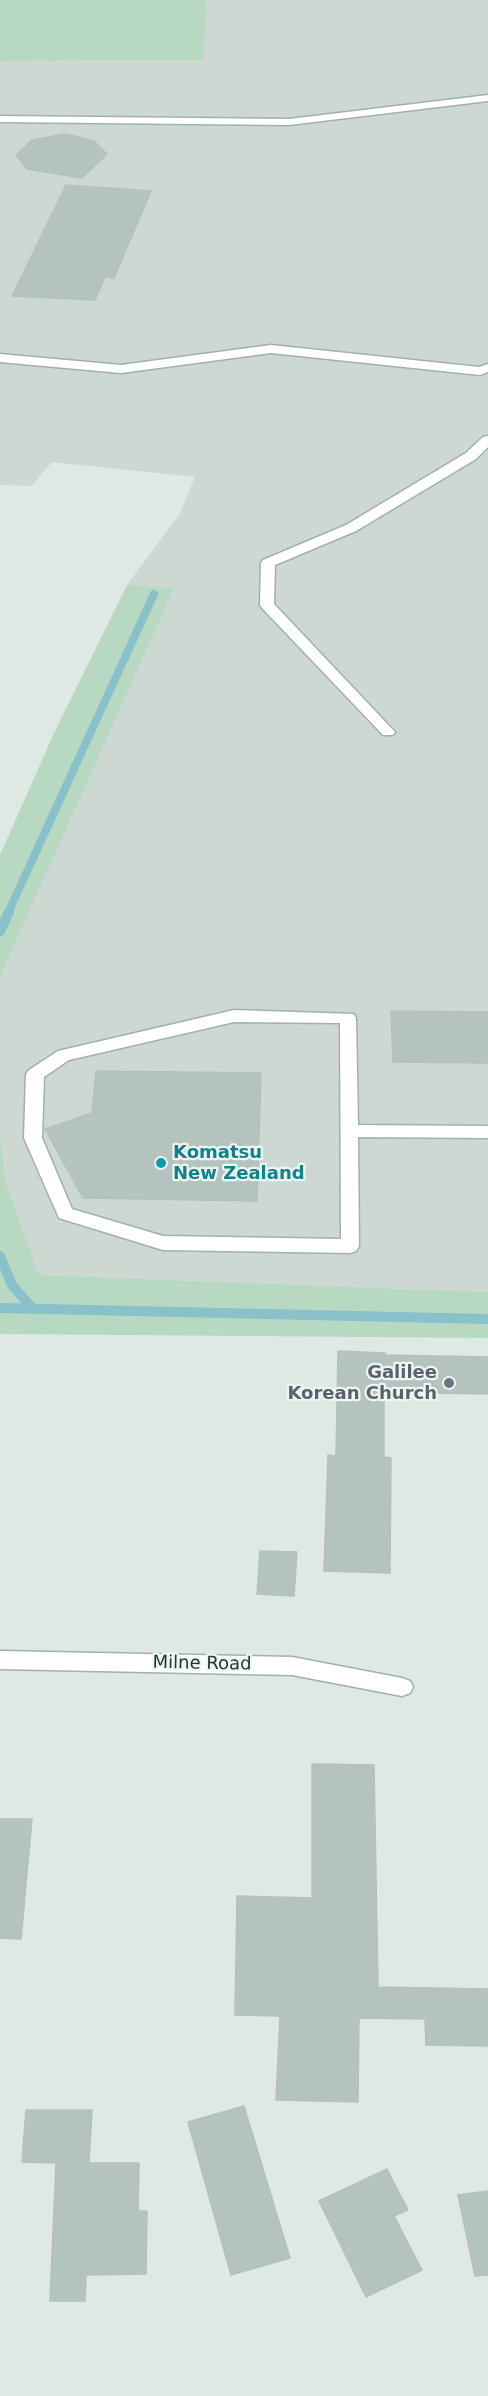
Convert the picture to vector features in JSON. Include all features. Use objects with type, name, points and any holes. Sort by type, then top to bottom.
[{"type":"street","points":[[0,119],[288,122],[488,98]]},
{"type":"street","points":[[0,358],[121,369],[271,349],[480,371],[488,368]]},
{"type":"street","points":[[388,732],[267,606],[268,563],[351,528],[471,456],[488,440]]},
{"type":"street","points":[[234,1016],[348,1018],[349,1131],[350,1246],[163,1243],[65,1213],[33,1138],[35,1074],[64,1054],[234,1016]]},
{"type":"street","points":[[349,1131],[488,1132]]},
{"type":"street","name":"Milne Road","points":[[0,1660],[292,1666],[402,1687]]},
{"type":"shaded area","points":[[207,0],[488,0],[488,1292],[39,1275],[6,1183],[0,1139],[0,977],[173,588],[127,585],[179,515],[195,477],[52,462],[31,486],[0,485],[0,61],[202,60]]},
{"type":"green space","points":[[0,0],[207,0],[203,60],[0,61]]},
{"type":"green space","points":[[127,585],[174,588],[0,977],[0,855],[54,733]]},
{"type":"green space","points":[[0,1139],[6,1183],[39,1275],[488,1292],[488,1338],[0,1334]]},
{"type":"building","points":[[66,134],[94,141],[107,154],[82,178],[27,169],[16,155],[32,140]]},
{"type":"building","points":[[66,185],[151,191],[114,278],[105,277],[95,300],[12,296]]},
{"type":"building","points":[[391,1011],[488,1012],[488,1063],[393,1062]]},
{"type":"building","name":"Komatsu New Zealand","points":[[96,1071],[261,1073],[257,1201],[83,1198],[45,1129],[92,1113]]},
{"type":"building","points":[[338,1351],[385,1353],[385,1355],[488,1357],[488,1394],[384,1392],[384,1457],[391,1458],[390,1573],[324,1571],[328,1455],[336,1456]]},
{"type":"building","points":[[260,1551],[297,1552],[294,1596],[257,1594]]},
{"type":"building","points":[[312,1764],[374,1765],[378,1987],[488,1989],[488,2046],[426,2045],[425,2019],[359,2018],[358,2102],[276,2100],[280,2016],[235,2015],[237,1896],[312,1898]]},
{"type":"building","points":[[0,1819],[32,1819],[21,1939],[0,1938]]},
{"type":"building","points":[[244,2106],[290,2258],[231,2275],[188,2122]]},
{"type":"building","points":[[26,2110],[92,2110],[89,2163],[139,2163],[138,2211],[147,2211],[146,2274],[86,2275],[85,2301],[50,2301],[56,2163],[22,2162]]},
{"type":"building","points":[[387,2169],[408,2210],[394,2216],[422,2270],[366,2297],[319,2201]]},
{"type":"building","points":[[488,2191],[488,2275],[475,2276],[458,2195]]},
{"type":"waterway","points":[[8,913],[154,594]]},
{"type":"waterway","points":[[0,931],[9,912]]},
{"type":"waterway","points":[[0,1256],[12,1285],[33,1309]]},
{"type":"waterway","points":[[0,1308],[33,1309]]},
{"type":"waterway","points":[[33,1309],[488,1319]]},
{"type":"place","name":"Komatsu New Zealand","points":[[161,1163]]},
{"type":"place","name":"Galilee Korean Church","points":[[449,1383]]}]
